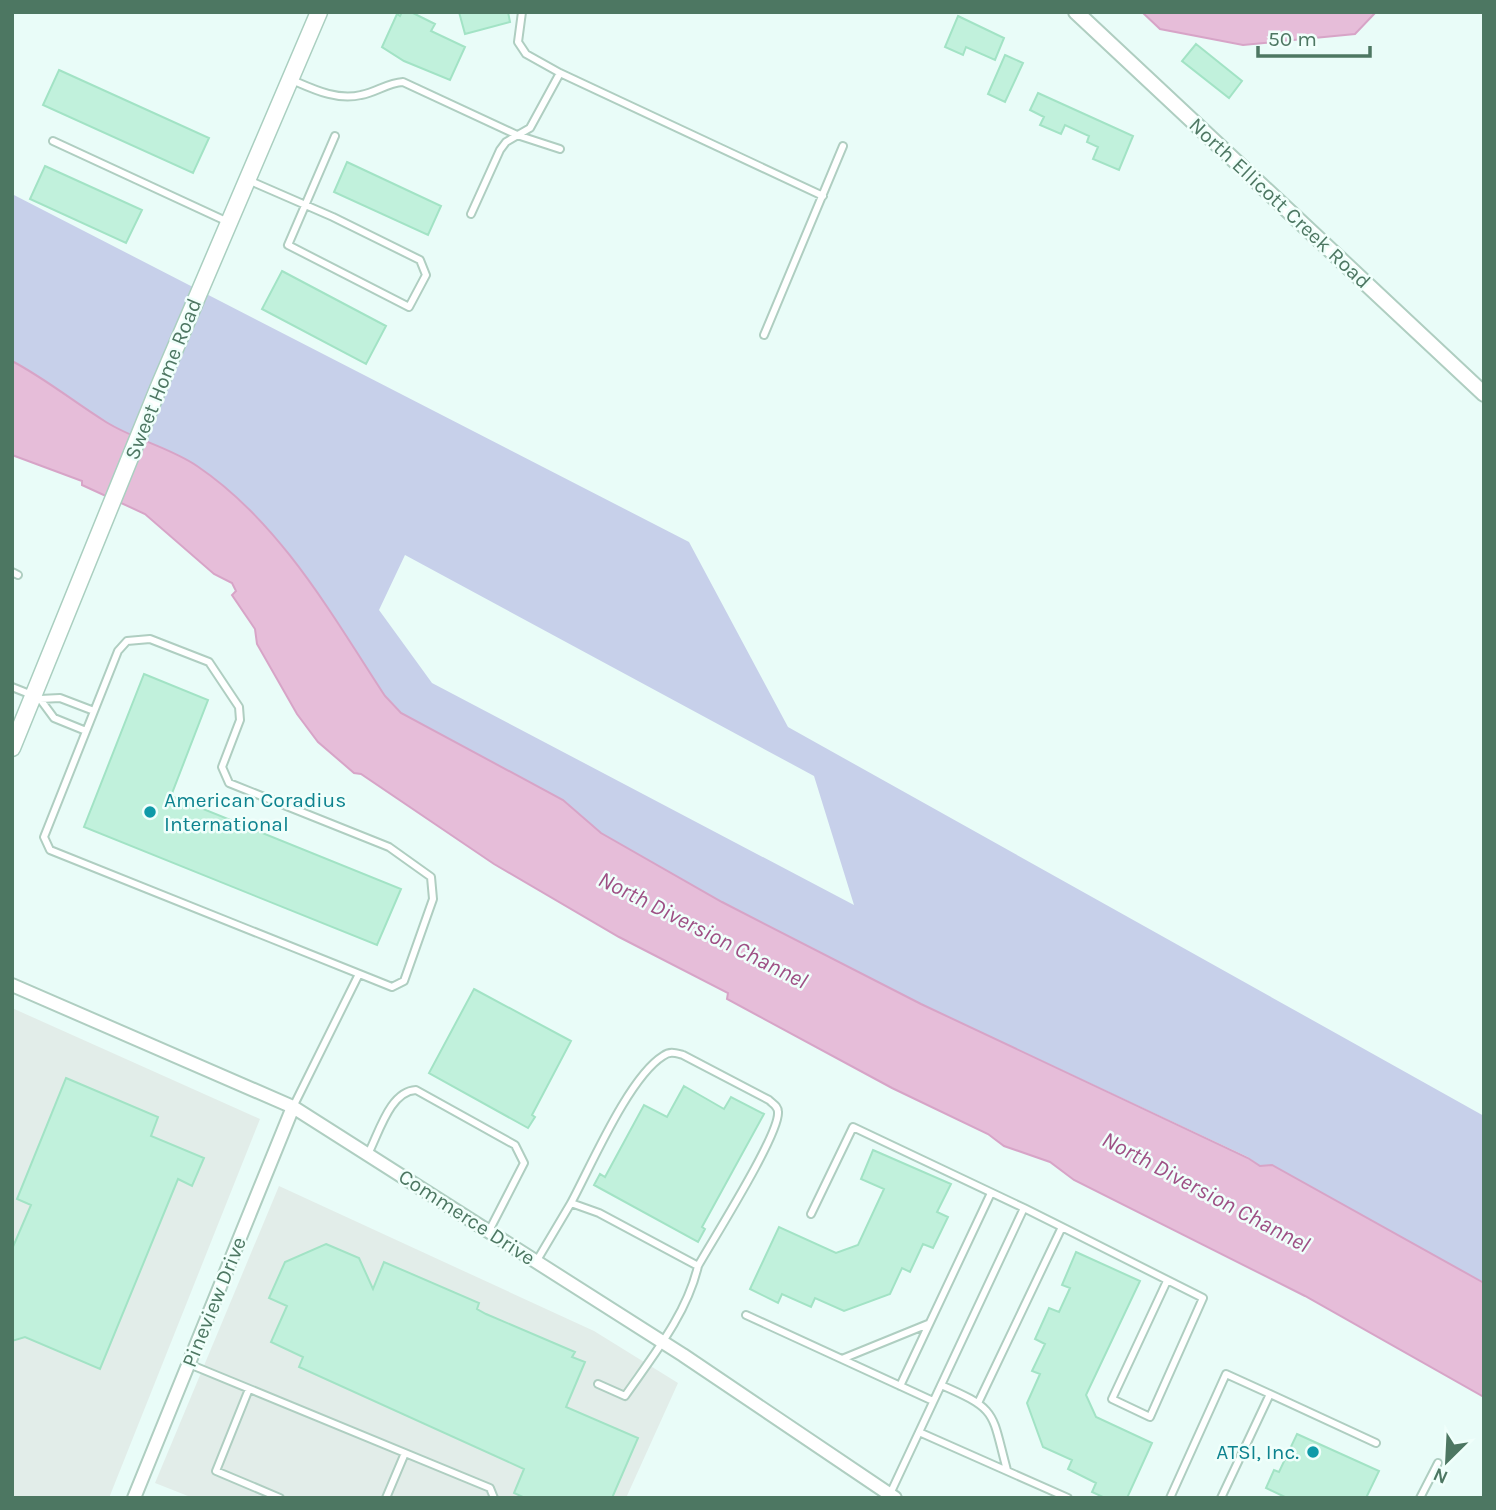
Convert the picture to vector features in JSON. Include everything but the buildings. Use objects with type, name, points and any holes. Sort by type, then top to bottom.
[{"type":"main road","name":"Sweet Home Road","points":[[12,748],[37,698],[160,384],[319,12]]},
{"type":"street","name":"North Ellicott Creek Road","points":[[1076,12],[1484,394]]},
{"type":"street","name":"Commerce Drive","points":[[12,985],[293,1107],[662,1342],[892,1496]]},
{"type":"street","name":"Pineview Drive","points":[[134,1498],[293,1107]]},
{"type":"lane","points":[[522,12],[518,42],[526,54],[560,73],[823,195]]},
{"type":"lane","points":[[471,214],[500,150],[537,120],[560,73]]},
{"type":"lane","points":[[290,79],[315,90],[344,96],[361,95],[387,83],[403,82],[517,135],[560,149]]},
{"type":"lane","points":[[246,180],[305,205],[420,260],[426,275],[409,307],[288,245],[305,205],[335,136]]},
{"type":"lane","points":[[53,141],[228,222]]},
{"type":"lane","points":[[764,335],[843,146]]},
{"type":"lane","points":[[150,639],[209,663],[239,707],[240,720],[222,767],[229,783],[389,847],[430,877],[433,899],[404,981],[392,987],[50,850],[44,837],[86,731],[118,651],[127,641],[150,639]]},
{"type":"lane","points":[[12,687],[37,698],[60,698],[94,711]]},
{"type":"lane","points":[[37,698],[54,718],[86,731]]},
{"type":"lane","points":[[293,1107],[359,974]]},
{"type":"lane","points":[[536,1262],[630,1093],[663,1056],[672,1052],[683,1055],[776,1106],[778,1113],[770,1138],[698,1266],[694,1283],[662,1342],[625,1396],[598,1384]]},
{"type":"lane","points":[[368,1154],[397,1097],[405,1090],[416,1090],[515,1145],[522,1153],[524,1163],[489,1231]]},
{"type":"lane","points":[[811,1214],[853,1127],[1024,1208],[1203,1298],[1150,1417],[1112,1399],[1167,1281]]},
{"type":"lane","points":[[900,1386],[991,1193]]},
{"type":"lane","points":[[571,1203],[599,1213],[698,1266]]},
{"type":"lane","points":[[892,1496],[933,1401],[1024,1208]]},
{"type":"lane","points":[[979,1401],[1062,1227]]},
{"type":"lane","points":[[746,1315],[933,1401]]},
{"type":"lane","points":[[842,1359],[929,1324]]},
{"type":"lane","points":[[189,1364],[490,1488],[494,1498]]},
{"type":"lane","points":[[1170,1498],[1226,1374],[1376,1443]]},
{"type":"lane","points":[[941,1385],[979,1401],[992,1415],[1007,1470]]},
{"type":"lane","points":[[249,1389],[216,1471],[281,1498]]},
{"type":"lane","points":[[1221,1498],[1270,1394]]},
{"type":"lane","points":[[919,1432],[1068,1498]]},
{"type":"lane","points":[[386,1498],[405,1453]]},
{"type":"lane","points":[[1420,1498],[1438,1463]]},
{"type":"shaded area","points":[[12,194],[689,542],[788,727],[1484,1116],[1484,1283],[1272,1165],[1260,1166],[1248,1157],[921,1004],[722,902],[601,833],[563,800],[401,713],[385,696],[324,602],[279,542],[227,489],[186,459],[117,428],[12,361]],"holes":[[[405,555],[814,776],[854,905],[432,683],[379,610]]]},
{"type":"shaded area","points":[[12,1008],[260,1119],[109,1498],[12,1498]]},
{"type":"shaded area","points":[[279,1186],[594,1331],[678,1383],[626,1498],[193,1498],[155,1483]]},
{"type":"water","points":[[1142,12],[1376,12],[1355,34],[1243,45],[1160,29]]},
{"type":"water","name":"North Diversion Channel","points":[[12,361],[117,428],[186,459],[227,489],[279,542],[324,602],[385,696],[401,713],[563,800],[601,833],[722,902],[921,1004],[1260,1166],[1272,1165],[1484,1283],[1484,1397],[1305,1296],[1074,1180],[1050,1162],[1004,1146],[988,1134],[892,1088],[727,999],[728,993],[619,937],[494,864],[361,774],[354,773],[318,742],[297,714],[257,644],[255,629],[232,595],[236,591],[232,583],[214,574],[145,514],[82,485],[82,481],[12,455]]},
{"type":"place","name":"American Coradius International","points":[[150,812]]},
{"type":"place","name":"ATSI, Inc.","points":[[1313,1452]]}]
